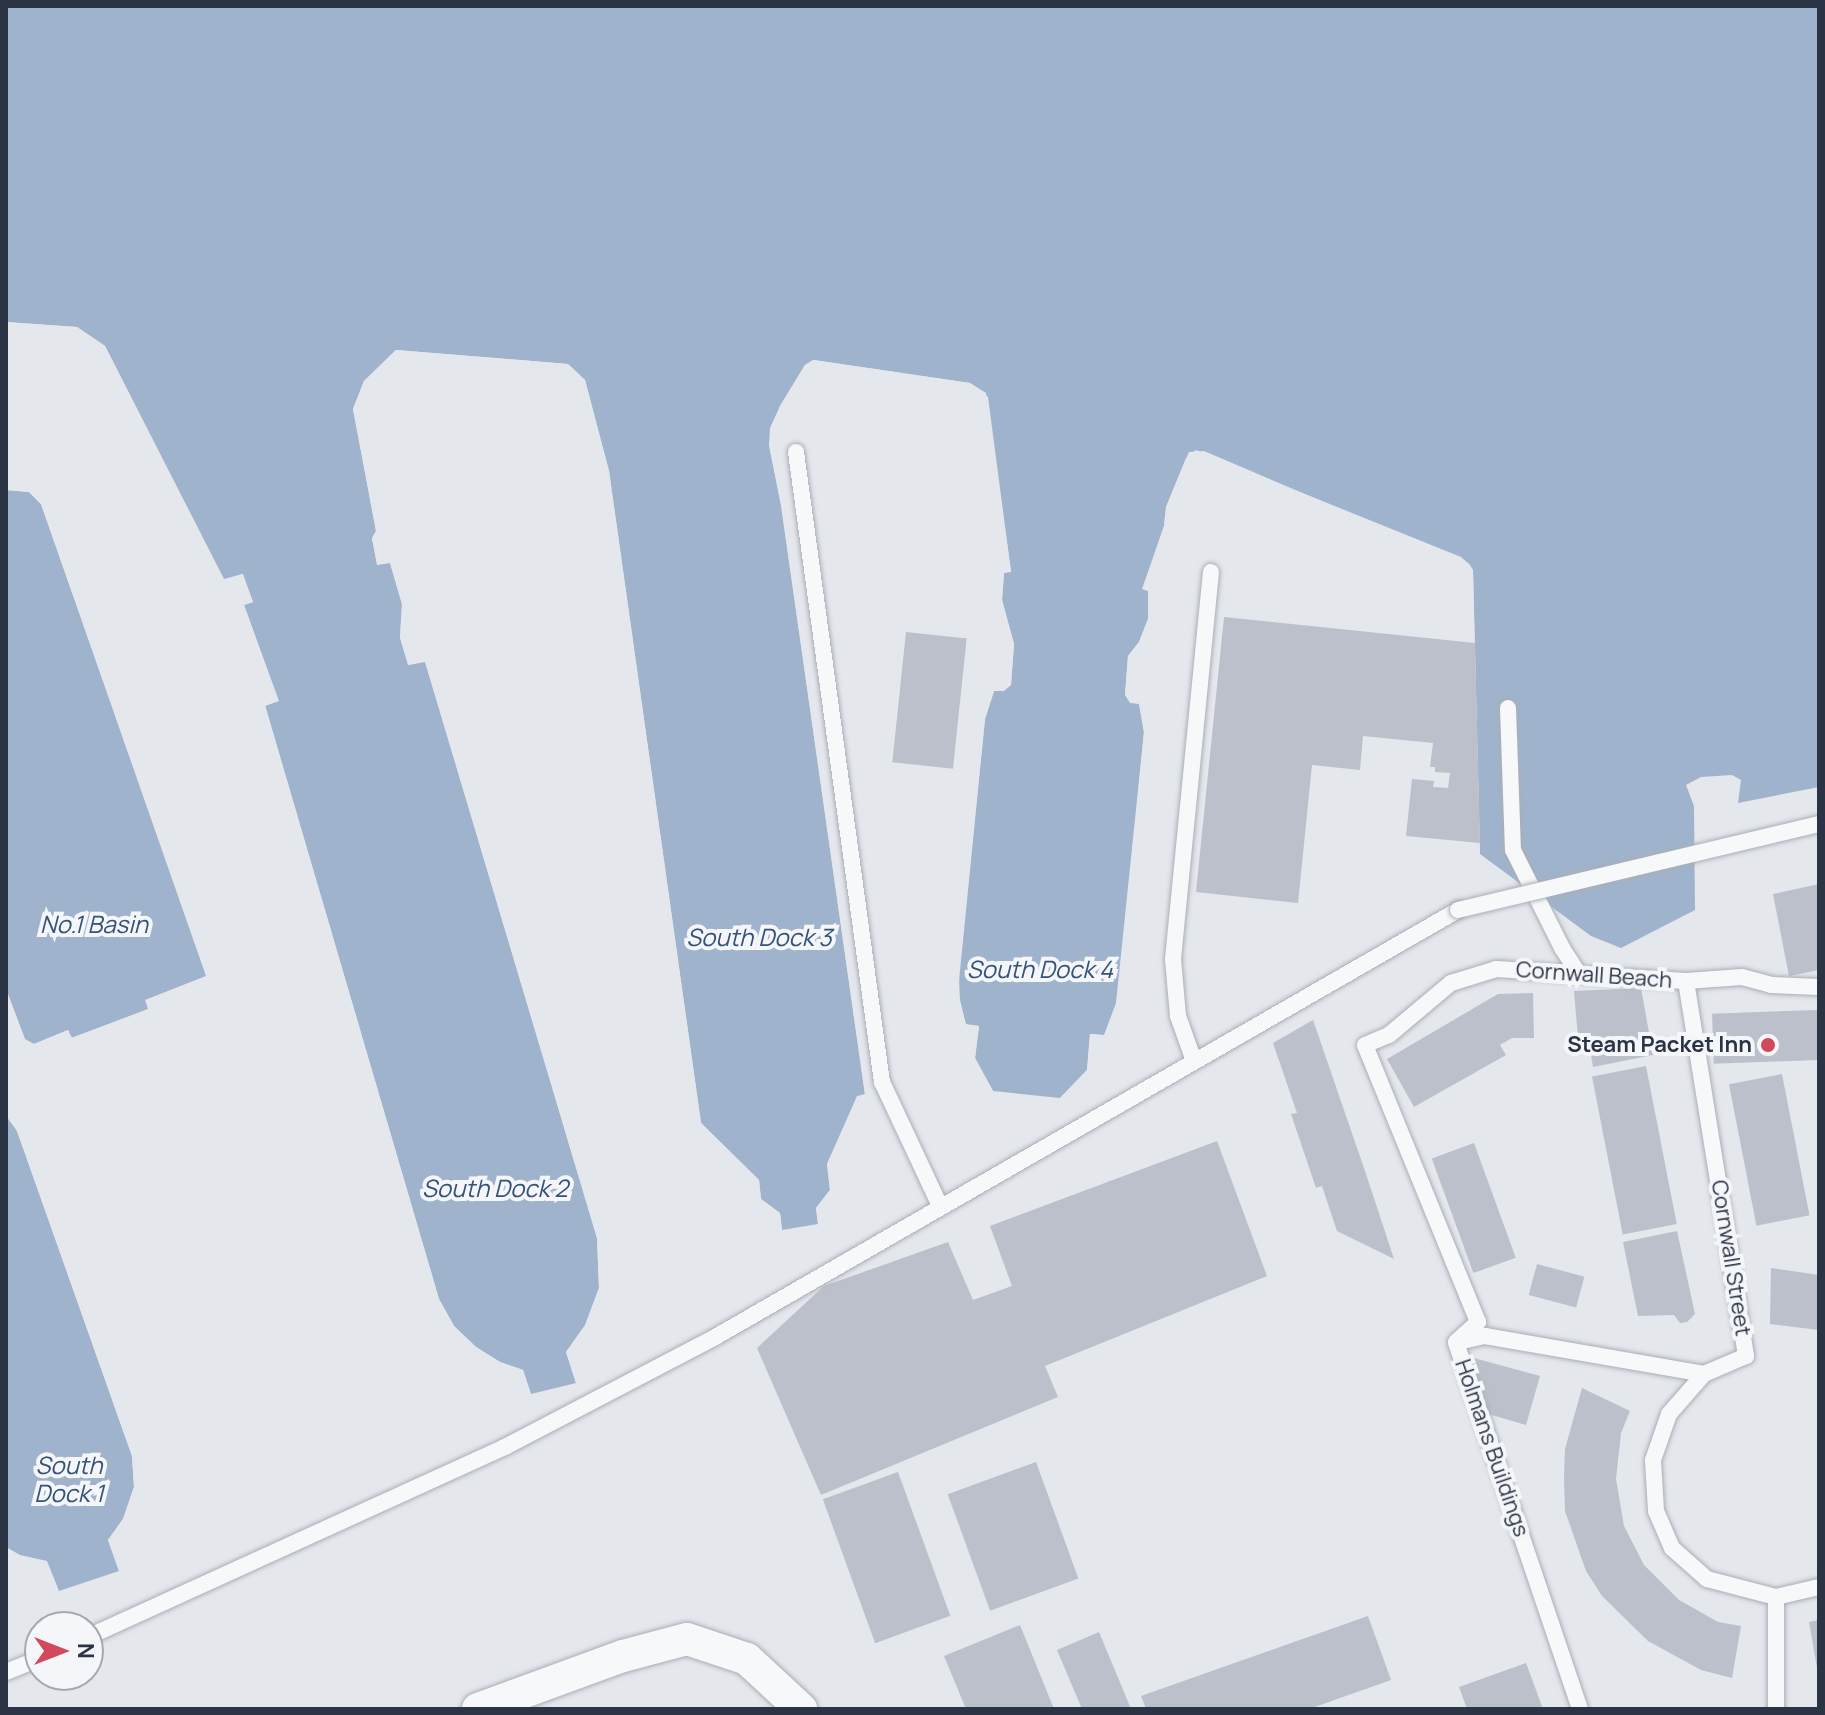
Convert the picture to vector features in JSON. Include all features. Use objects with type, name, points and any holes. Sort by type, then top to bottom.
[{"type":"street","points":[[478,1709],[623,1656],[687,1639],[747,1659],[801,1709]]},
{"type":"lane","points":[[796,452],[882,1082],[940,1206]]},
{"type":"lane","points":[[1194,1061],[1178,1016],[1173,959],[1211,572]]},
{"type":"lane","points":[[1508,708],[1513,850],[1579,974]]},
{"type":"lane","points":[[104,1630],[505,1447],[717,1336],[1458,910],[1819,824]]},
{"type":"lane","name":"Cornwall Beach","points":[[1389,1035],[1451,983],[1496,969],[1686,981],[1742,977],[1771,985],[1819,987]]},
{"type":"lane","name":"Cornwall Street","points":[[1686,981],[1746,1356],[1704,1374],[1669,1414],[1653,1460],[1656,1511],[1672,1548],[1707,1579],[1776,1597]]},
{"type":"lane","name":"Holmans Buildings","points":[[1389,1035],[1365,1045],[1478,1322],[1456,1342],[1580,1709]]},
{"type":"lane","points":[[1456,1342],[1485,1336],[1704,1374]]},
{"type":"lane","points":[[1776,1709],[1776,1597],[1819,1587]]},
{"type":"water","points":[[6,6],[1819,6],[1819,787],[1738,803],[1741,780],[1732,775],[1701,777],[1686,785],[1694,806],[1695,910],[1621,948],[1591,936],[1480,854],[1473,570],[1469,564],[1204,451],[1189,452],[1166,507],[1164,526],[1143,589],[1148,591],[1148,619],[1139,642],[1128,656],[1125,695],[1139,704],[1144,732],[1119,989],[1113,1018],[1104,1035],[1090,1034],[1087,1070],[1060,1098],[993,1091],[975,1058],[979,1026],[966,1025],[958,991],[985,719],[994,691],[1011,685],[1014,644],[1002,600],[1004,573],[1011,572],[988,397],[970,383],[813,360],[805,365],[780,406],[769,445],[781,505],[865,1095],[857,1096],[827,1164],[830,1190],[816,1208],[818,1224],[782,1230],[780,1213],[761,1199],[759,1180],[701,1123],[609,471],[585,380],[568,364],[396,350],[364,381],[353,409],[376,531],[372,538],[377,564],[390,563],[402,604],[400,637],[409,665],[425,661],[597,1238],[599,1288],[585,1326],[566,1352],[576,1383],[531,1394],[523,1370],[500,1362],[476,1347],[454,1326],[439,1299],[265,705],[278,700],[244,605],[253,602],[242,574],[224,580],[105,346],[77,327],[6,322]]},
{"type":"water","name":"No.1 Basin","points":[[6,490],[29,492],[41,504],[207,976],[146,1000],[149,1009],[71,1038],[68,1030],[34,1044],[25,1040],[6,989]]},
{"type":"water","name":"South Dock 1","points":[[6,1116],[17,1131],[132,1456],[134,1487],[123,1519],[108,1540],[119,1571],[59,1591],[47,1561],[20,1555],[6,1547]]},
{"type":"pier","points":[[6,322],[77,327],[105,346],[224,579],[243,574],[253,602],[244,605],[279,701],[265,706],[439,1299],[454,1326],[476,1347],[500,1362],[523,1370],[531,1394],[527,1396],[520,1373],[498,1366],[474,1350],[451,1329],[436,1300],[261,706],[262,702],[274,698],[240,606],[248,599],[240,579],[220,582],[102,348],[76,331],[6,326]]},
{"type":"pier","points":[[396,350],[568,364],[585,380],[609,471],[701,1123],[759,1180],[761,1199],[780,1213],[782,1230],[779,1232],[776,1216],[758,1201],[755,1182],[697,1124],[605,472],[582,382],[566,368],[397,355],[367,384],[357,410],[380,531],[376,539],[381,560],[394,561],[406,604],[404,637],[411,660],[425,657],[429,660],[601,1237],[603,1289],[589,1327],[570,1352],[579,1380],[576,1383],[566,1352],[585,1325],[599,1288],[597,1238],[425,662],[408,665],[400,638],[402,604],[390,563],[377,565],[372,538],[376,531],[353,409],[364,381]]},
{"type":"pier","points":[[814,360],[970,383],[986,393],[1011,571],[1004,573],[1002,600],[1014,644],[1011,685],[1004,691],[994,691],[985,719],[959,974],[960,1006],[966,1024],[979,1026],[975,1058],[993,1091],[990,1094],[971,1059],[974,1029],[962,1026],[954,991],[981,718],[991,689],[1007,683],[1010,645],[998,600],[1000,572],[1007,568],[984,398],[969,387],[823,364],[811,366],[779,417],[773,445],[785,505],[869,1095],[860,1100],[831,1164],[834,1191],[820,1209],[822,1221],[818,1224],[816,1208],[830,1190],[827,1164],[858,1096],[865,1094],[781,505],[769,445],[770,428],[780,406],[805,365]]},
{"type":"pier","points":[[1196,450],[1461,557],[1469,564],[1473,570],[1480,859],[1476,854],[1466,566],[1203,455],[1192,455],[1170,508],[1168,527],[1147,586],[1152,590],[1152,620],[1132,658],[1129,694],[1142,702],[1148,732],[1120,1004],[1107,1038],[1094,1038],[1091,1072],[1072,1092],[1060,1098],[1087,1070],[1090,1034],[1104,1035],[1116,1003],[1144,732],[1139,704],[1130,703],[1125,695],[1128,656],[1139,642],[1148,619],[1148,591],[1142,589],[1164,526],[1166,507],[1186,458]]},
{"type":"pier","points":[[6,486],[30,488],[44,502],[211,976],[150,1002],[150,1012],[72,1042],[66,1035],[34,1048],[22,1041],[6,1000],[6,989],[25,1039],[34,1044],[68,1030],[72,1038],[148,1009],[145,1000],[206,976],[41,504],[29,492],[6,490]]},
{"type":"pier","points":[[6,1112],[21,1130],[136,1455],[138,1487],[127,1521],[113,1541],[123,1569],[119,1571],[108,1540],[123,1519],[134,1487],[132,1456],[17,1131]]},
{"type":"building","points":[[1224,617],[1475,643],[1480,843],[1406,836],[1412,779],[1434,781],[1433,787],[1448,788],[1450,773],[1435,772],[1435,767],[1430,767],[1433,743],[1363,736],[1360,770],[1312,765],[1298,903],[1196,892]]},
{"type":"building","points":[[906,632],[967,638],[953,769],[892,762]]},
{"type":"building","points":[[1819,884],[1819,970],[1789,976],[1773,894]]},
{"type":"building","points":[[1641,988],[1653,1055],[1593,1067],[1588,1036],[1578,1038],[1574,991]]},
{"type":"building","points":[[1533,993],[1534,1038],[1512,1038],[1500,1045],[1506,1055],[1414,1107],[1387,1059],[1498,994]]},
{"type":"building","name":"Steam Packet Inn","points":[[1817,1010],[1819,1060],[1714,1064],[1712,1014]]},
{"type":"building","points":[[1313,1020],[1394,1259],[1337,1231],[1322,1186],[1316,1188],[1291,1114],[1297,1113],[1273,1043]]},
{"type":"building","points":[[1646,1066],[1677,1224],[1623,1235],[1592,1076]]},
{"type":"building","points":[[1782,1074],[1809,1215],[1756,1226],[1729,1084]]},
{"type":"building","points":[[1217,1141],[1267,1276],[1045,1366],[1058,1397],[821,1495],[757,1348],[824,1286],[948,1242],[973,1300],[1012,1286],[990,1226]]},
{"type":"building","points":[[1474,1143],[1516,1258],[1473,1273],[1432,1158]]},
{"type":"building","points":[[1677,1231],[1695,1314],[1687,1322],[1680,1323],[1674,1315],[1638,1316],[1623,1242]]},
{"type":"building","points":[[1537,1264],[1584,1277],[1576,1308],[1529,1295]]},
{"type":"building","points":[[1771,1268],[1819,1275],[1819,1330],[1770,1324]]},
{"type":"building","points":[[1474,1358],[1540,1376],[1526,1425],[1485,1413],[1468,1374]]},
{"type":"building","points":[[1582,1388],[1630,1411],[1621,1433],[1616,1479],[1624,1526],[1644,1565],[1679,1600],[1718,1622],[1741,1626],[1732,1678],[1701,1670],[1648,1641],[1602,1596],[1586,1571],[1565,1511],[1564,1478],[1565,1449]]},
{"type":"building","points":[[1036,1462],[1078,1579],[990,1611],[948,1494]]},
{"type":"building","points":[[898,1472],[950,1616],[875,1643],[823,1499]]},
{"type":"building","points":[[1368,1616],[1391,1680],[1309,1709],[1146,1709],[1141,1696]]},
{"type":"building","points":[[1819,1620],[1819,1667],[1817,1668],[1809,1622]]},
{"type":"building","points":[[1020,1625],[1054,1709],[966,1709],[944,1656]]},
{"type":"building","points":[[1099,1632],[1131,1709],[1082,1709],[1057,1650]]},
{"type":"building","points":[[1526,1663],[1543,1709],[1467,1709],[1459,1687]]},
{"type":"place","name":"Steam Packet Inn","points":[[1768,1045]]},
{"type":"water label","name":"South Dock 3","points":[[759,937]]},
{"type":"water label","name":"South Dock 4","points":[[1040,969]]},
{"type":"water label","name":"South Dock 2","points":[[495,1188]]}]
